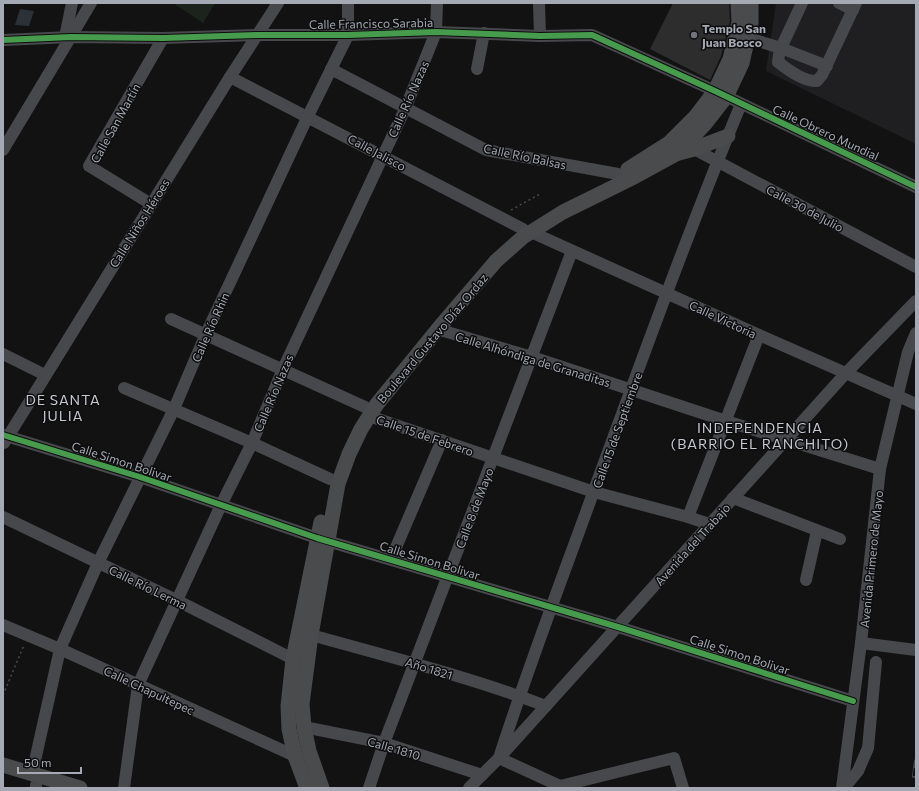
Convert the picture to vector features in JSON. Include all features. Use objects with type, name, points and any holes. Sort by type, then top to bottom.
[{"type":"main road","name":"Boulevard Gustavo Díaz Ordaz","points":[[307,788],[296,756],[290,729],[288,706],[293,659],[322,539],[338,484],[348,454],[367,411],[370,399],[433,321],[486,262],[557,206],[631,168],[669,143],[720,94],[739,22],[738,3]]},
{"type":"main road","name":"Boulevard Gustavo Díaz Ordaz","points":[[322,788],[309,751],[304,727],[302,704],[330,480],[340,453],[352,428],[367,411],[377,404],[437,329],[496,261],[527,230],[634,177],[678,153],[705,124],[720,94],[742,63],[751,23],[751,3]]},
{"type":"main road","points":[[678,153],[694,149],[728,136]]},
{"type":"main road","points":[[3,765],[37,784]]},
{"type":"main road","points":[[3,775],[37,784],[80,788]]},
{"type":"street","points":[[68,37],[72,3]]},
{"type":"street","points":[[3,150],[68,37],[91,3]]},
{"type":"street","name":"Calle Niños Héroes","points":[[4,439],[230,77],[278,3]]},
{"type":"street","name":"Calle Río Rhin","points":[[37,784],[60,649],[98,563],[174,409],[206,336],[308,116],[348,35],[348,3]]},
{"type":"street","name":"Calle Río Nazas","points":[[124,788],[138,685],[221,505],[252,443],[283,369],[405,108],[436,32],[437,3]]},
{"type":"street","points":[[539,3],[540,36]]},
{"type":"street","points":[[802,3],[779,55],[778,62],[810,81],[817,81],[822,75],[855,6],[839,3]]},
{"type":"street","name":"Calle Francisco Sarabia","points":[[3,40],[68,37],[163,38],[436,32],[540,36],[592,35],[720,94]]},
{"type":"street","points":[[477,69],[484,33]]},
{"type":"street","name":"Calle San Martín","points":[[151,204],[90,166],[163,38]]},
{"type":"street","points":[[748,38],[782,48],[827,66]]},
{"type":"street","name":"Calle Río Balsas","points":[[331,69],[486,150],[618,174]]},
{"type":"street","name":"Calle Jalisco","points":[[230,77],[527,230]]},
{"type":"street","name":"Calle Obrero Mundial","points":[[720,94],[916,186]]},
{"type":"street","name":"Calle 15 de Septiembre","points":[[499,758],[519,696],[631,390],[717,162],[741,104]]},
{"type":"street","name":"Calle 30 de Julio","points":[[694,149],[916,267]]},
{"type":"street","name":"Calle Victoria","points":[[527,230],[916,404]]},
{"type":"street","name":"Calle 8 de Mayo","points":[[369,788],[384,743],[572,251]]},
{"type":"street","name":"Avenida del Trabajo","points":[[469,788],[499,758],[846,373],[916,302]]},
{"type":"street","name":"Calle 15 de Febrero","points":[[170,319],[283,369],[367,411],[442,440],[594,492],[709,524]]},
{"type":"street","name":"Calle Alhóndiga de Granaditas","points":[[437,329],[532,357],[726,421],[880,469]]},
{"type":"street","name":"Avenida Primero de Mayo","points":[[843,788],[880,469],[908,352],[916,333]]},
{"type":"street","points":[[688,517],[759,335]]},
{"type":"street","points":[[3,354],[45,375]]},
{"type":"street","points":[[124,388],[252,443],[330,480]]},
{"type":"street","name":"Calle Simon Bolivar","points":[[4,439],[140,477],[322,539],[618,627],[853,701]]},
{"type":"street","points":[[391,559],[442,440]]},
{"type":"street","points":[[733,498],[840,539]]},
{"type":"street","name":"Calle Río Lerma","points":[[3,517],[178,601],[293,659]]},
{"type":"street","points":[[806,580],[817,531]]},
{"type":"street","name":"Calle Chapultepec","points":[[3,625],[60,649],[296,756]]},
{"type":"street","name":"Año 1821","points":[[311,635],[414,664],[519,696],[546,706]]},
{"type":"street","points":[[861,643],[916,650]]},
{"type":"street","points":[[843,788],[858,771],[868,748],[876,662]]},
{"type":"street","name":"Calle 1810","points":[[304,727],[384,743],[482,775]]},
{"type":"street","points":[[499,758],[558,787],[674,758],[683,788]]},
{"type":"path","points":[[500,216],[540,194]]},
{"type":"path","points":[[3,695],[28,636]]},
{"type":"shaded area","points":[[173,3],[215,3],[203,23]]},
{"type":"shaded area","points":[[776,3],[916,3],[916,144],[766,71]]},
{"type":"shaded area","points":[[20,9],[34,11],[29,26],[15,25]]},
{"type":"building","name":"Templo San Juan Bosco","points":[[673,3],[729,3],[730,21],[721,56],[710,80],[650,49]]},
{"type":"railway","points":[[914,776],[916,761]]},
{"type":"cycle path","points":[[3,40],[71,37],[163,38],[436,32],[540,36],[592,35],[715,91],[916,187]]},
{"type":"cycle path","points":[[3,435],[140,477],[317,538],[618,627],[853,701]]},
{"type":"place","name":"Templo San Juan Bosco","points":[[694,35]]},
{"type":"district","name":"DE SANTA JULIA","points":[[63,408]]},
{"type":"district","name":"INDEPENDENCIA (BARRIO EL RANCHITO)","points":[[760,436]]}]
